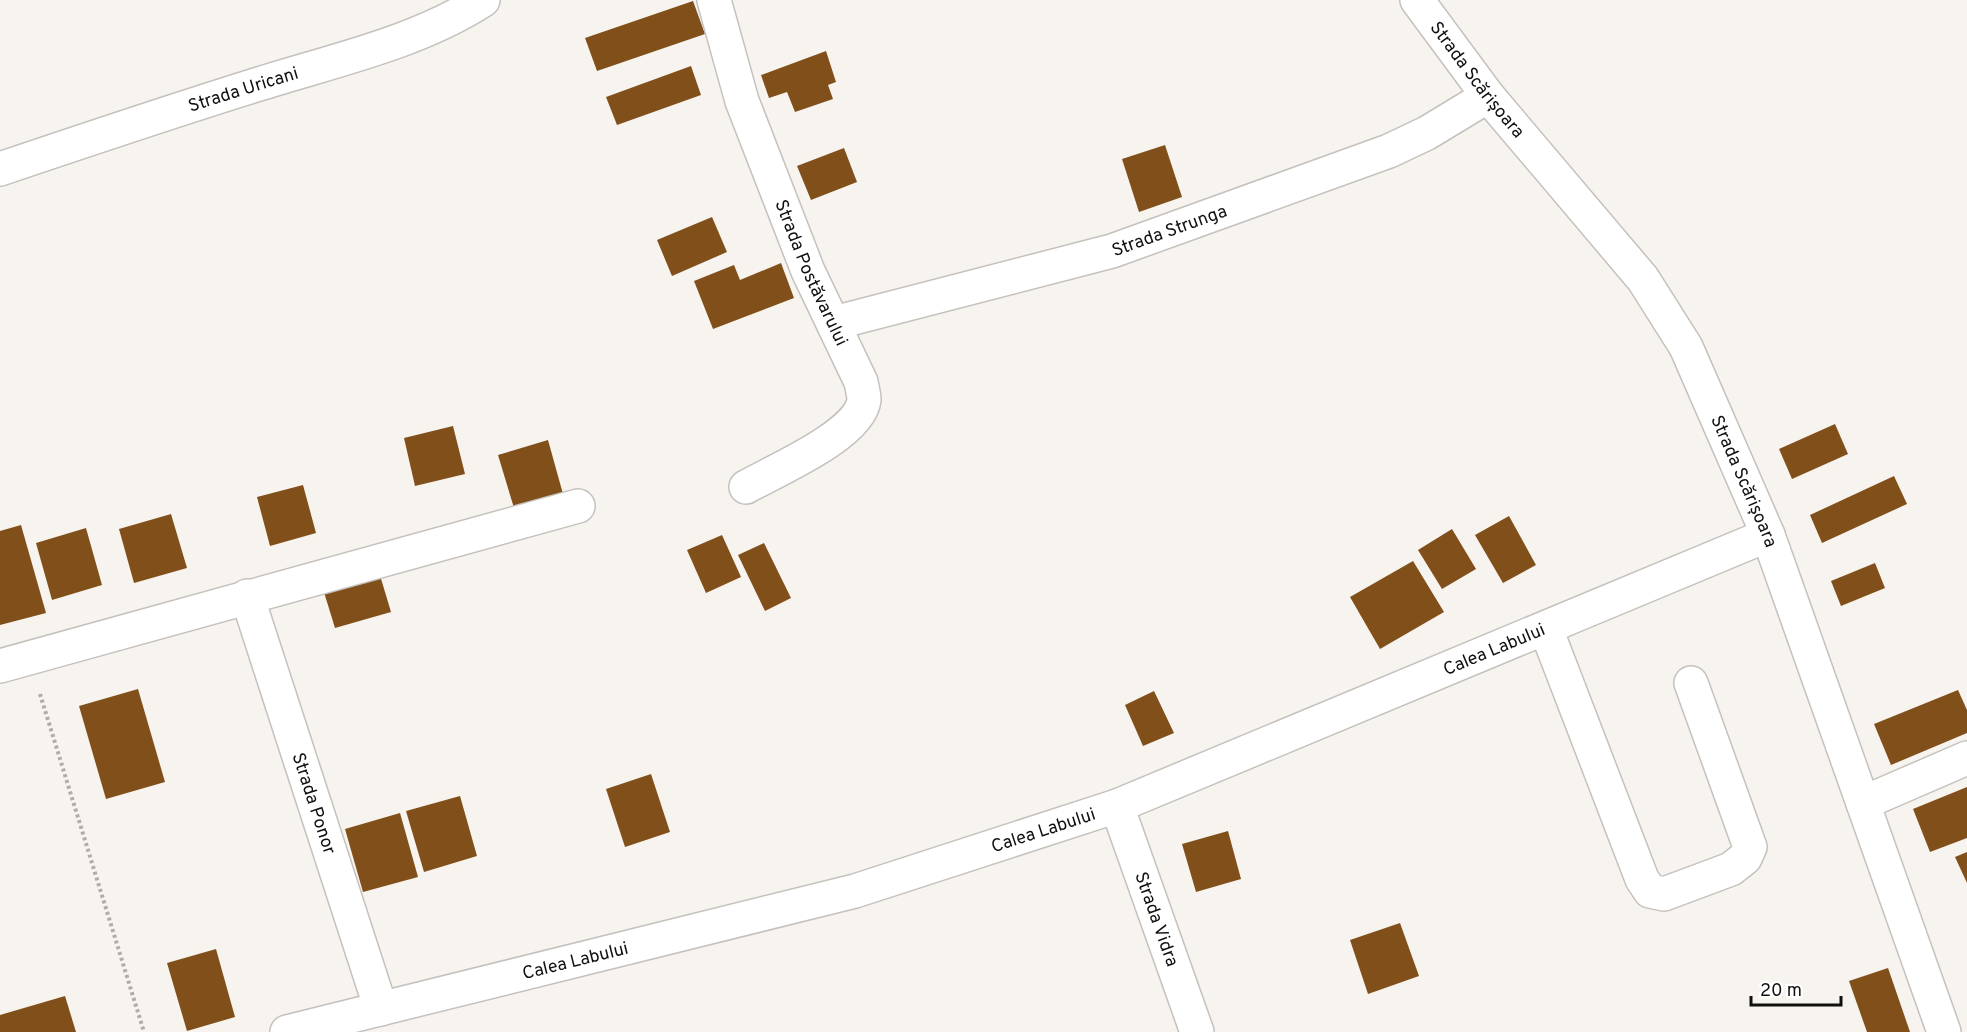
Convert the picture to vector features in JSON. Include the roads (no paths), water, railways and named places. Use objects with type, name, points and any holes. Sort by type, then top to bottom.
[{"type":"street","name":"Strada Uricani","points":[[0,169],[213,98],[417,35],[455,18],[483,0]]},
{"type":"street","name":"Strada Postăvarului","points":[[714,0],[742,101],[808,271],[861,382],[864,401],[855,419],[832,439],[746,487]]},
{"type":"street","name":"Strada Scărișoara","points":[[1417,0],[1488,96],[1643,279],[1686,346],[1768,535],[1944,1032]]},
{"type":"street","name":"Strada Strunga","points":[[834,323],[1112,251],[1389,151],[1427,133],[1488,96]]},
{"type":"street","points":[[0,666],[578,506]]},
{"type":"street","name":"Calea Labului","points":[[289,1032],[855,891],[1116,806],[1768,535]]},
{"type":"street","name":"Strada Ponor","points":[[247,597],[381,1009]]},
{"type":"street","points":[[1546,629],[1642,879],[1650,891],[1664,894],[1731,869],[1745,858],[1750,847],[1691,683]]},
{"type":"street","points":[[1863,803],[1967,758]]},
{"type":"street","name":"Strada Vidra","points":[[1116,806],[1197,1032]]}]
